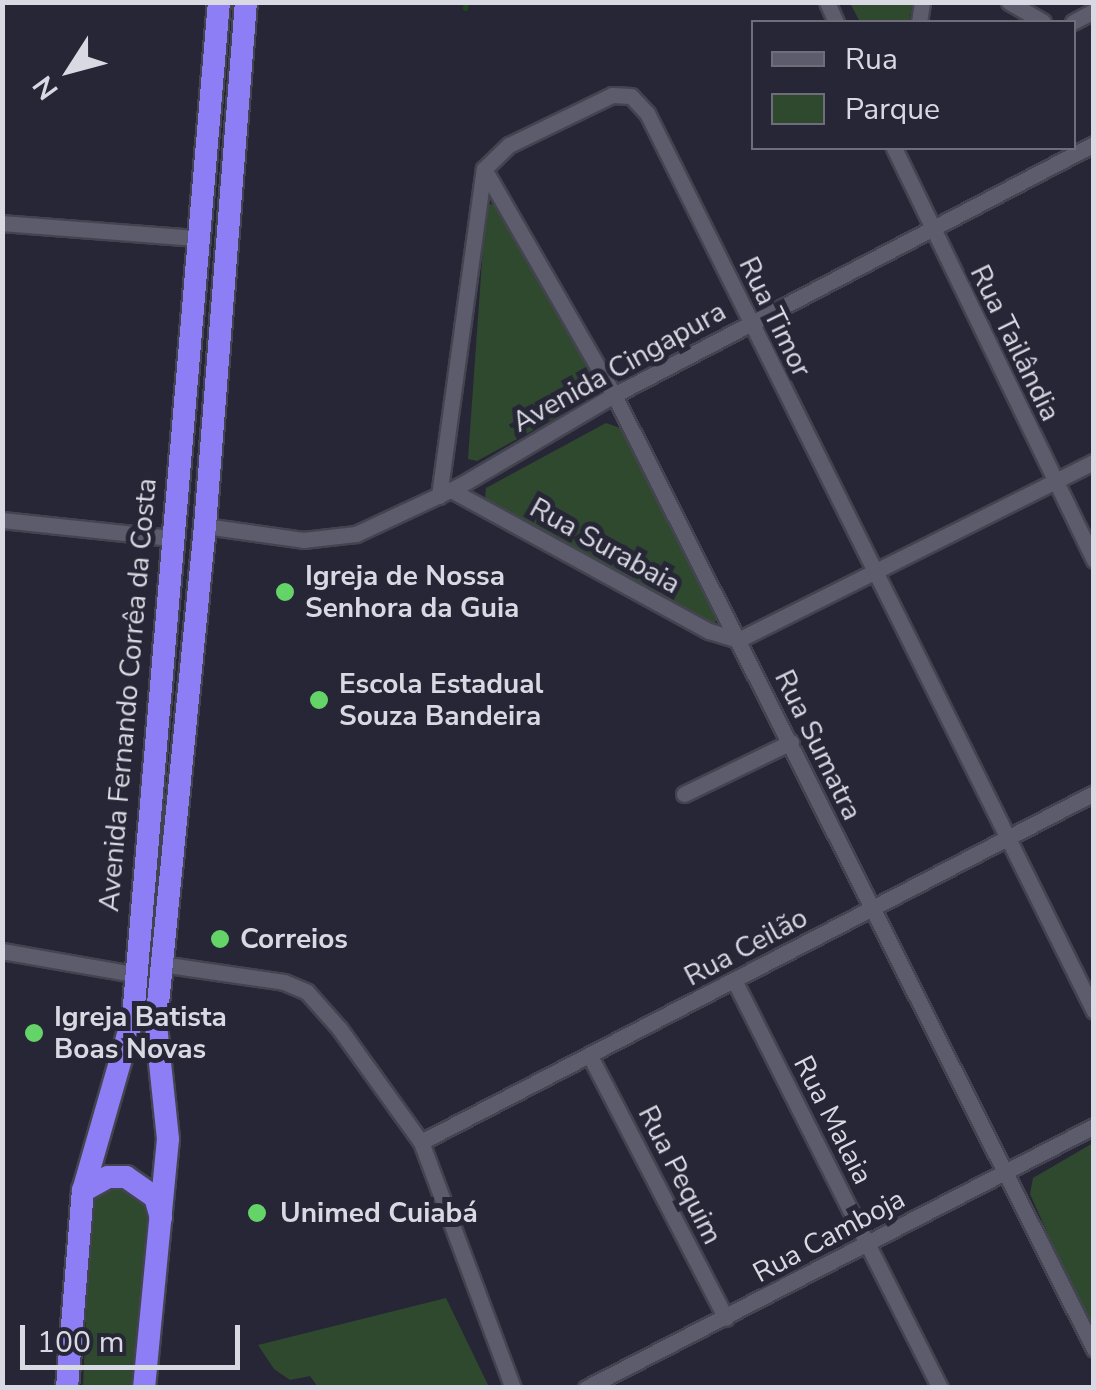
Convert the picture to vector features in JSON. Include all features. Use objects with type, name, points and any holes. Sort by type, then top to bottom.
[{"type":"highway","name":"Avenida Fernando Corrêa da Costa","points":[[67,1388],[84,1192],[133,1017],[219,2]]},
{"type":"highway","name":"Avenida Fernando Corrêa da Costa","points":[[144,1388],[164,1226],[168,1139],[156,1024],[160,964],[205,526],[246,2]]},
{"type":"highway","points":[[84,1192],[108,1177],[126,1177],[155,1197],[164,1226]]},
{"type":"street","points":[[1011,4],[1039,20]]},
{"type":"street","name":"Rua Timor","points":[[484,169],[509,145],[612,95],[631,96],[648,113],[1094,1010]]},
{"type":"street","name":"Avenida Cingapura","points":[[205,526],[303,540],[356,534],[445,493],[614,396],[934,232],[1094,144]]},
{"type":"street","name":"Rua Tailândia","points":[[897,150],[1094,560]]},
{"type":"street","points":[[445,493],[484,169]]},
{"type":"street","name":"Rua Sumatra","points":[[484,169],[614,396],[791,742],[868,911],[1094,1349]]},
{"type":"street","points":[[2,223],[198,238]]},
{"type":"street","points":[[738,640],[1094,462]]},
{"type":"street","name":"Rua Surabaia","points":[[445,493],[710,631],[738,640]]},
{"type":"street","points":[[2,520],[171,538]]},
{"type":"street","points":[[684,794],[791,742]]},
{"type":"street","name":"Rua Ceilão","points":[[420,1142],[1094,793]]},
{"type":"street","points":[[2,951],[134,974]]},
{"type":"street","points":[[160,964],[284,982],[307,992],[420,1142],[513,1388]]},
{"type":"street","name":"Rua Malaia","points":[[735,982],[940,1388]]},
{"type":"street","name":"Rua Pequim","points":[[590,1056],[726,1318]]},
{"type":"street","name":"Rua Camboja","points":[[586,1388],[869,1246],[1004,1170],[1094,1126]]},
{"type":"green space","points":[[850,3],[913,3],[909,20],[859,20]]},
{"type":"green space","points":[[493,204],[600,384],[592,398],[477,461],[468,459],[486,205]]},
{"type":"green space","points":[[606,423],[623,429],[718,618],[713,626],[485,499],[486,488]]},
{"type":"green space","points":[[1093,1143],[1093,1334],[1030,1194],[1033,1178]]},
{"type":"green space","points":[[119,1181],[151,1203],[136,1387],[83,1388],[91,1200]]},
{"type":"green space","points":[[446,1298],[489,1387],[318,1387],[310,1376],[290,1380],[274,1369],[258,1345]]},
{"type":"waterway","points":[[465,8],[466,2]]},
{"type":"place","name":"Igreja de Nossa Senhora da Guia","points":[[285,592]]},
{"type":"place","name":"Escola Estadual Souza Bandeira","points":[[319,700]]},
{"type":"place","name":"Correios","points":[[220,939]]},
{"type":"place","name":"Igreja Batista Boas Novas","points":[[34,1033]]},
{"type":"place","name":"Unimed Cuiabá","points":[[257,1213]]}]
